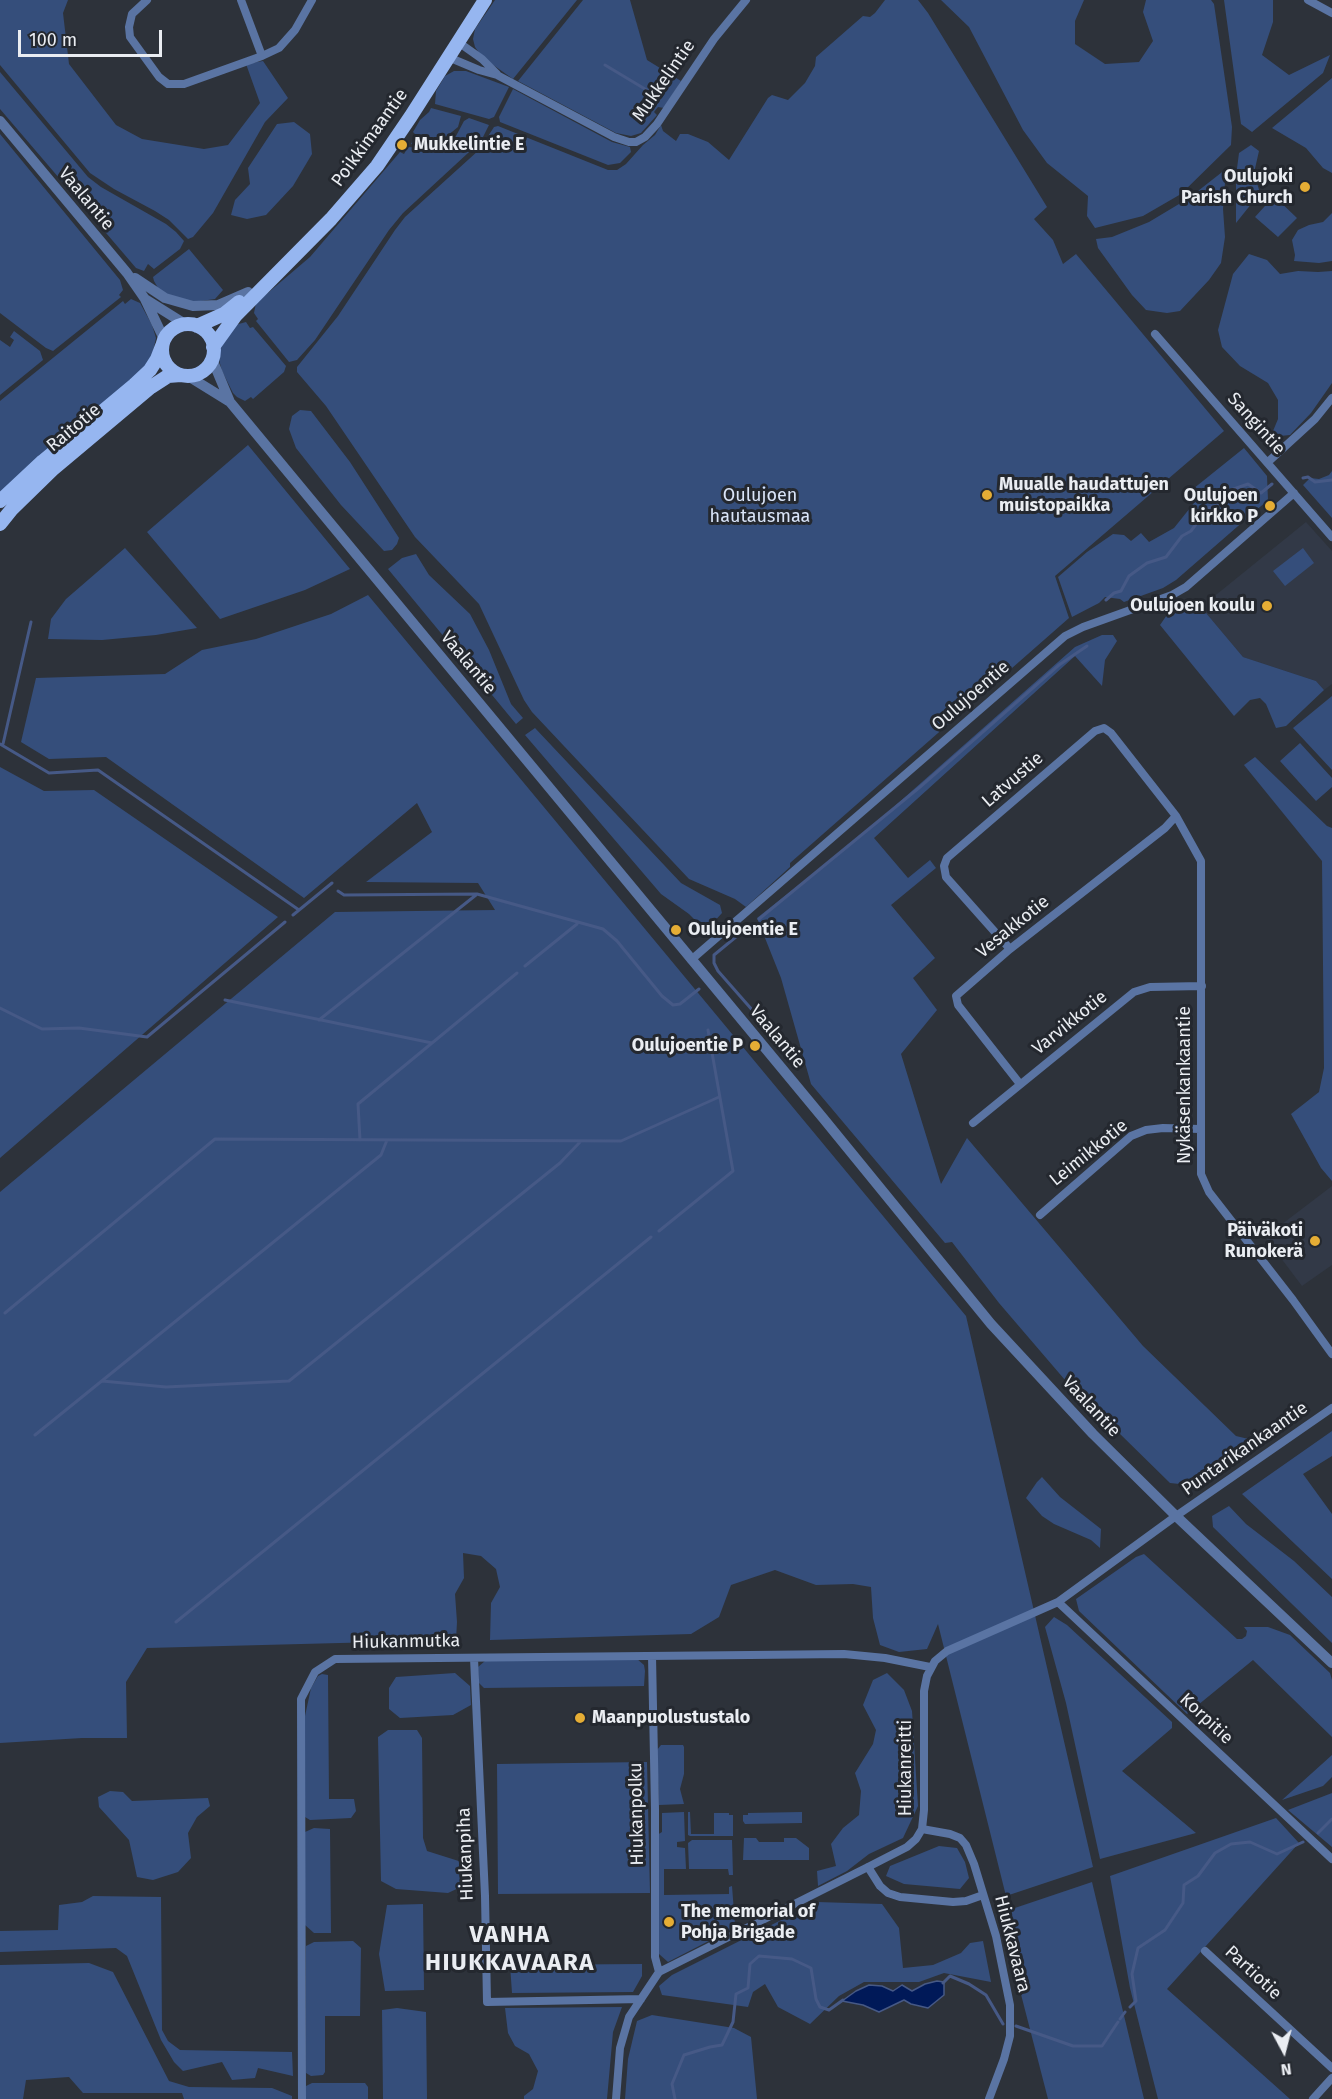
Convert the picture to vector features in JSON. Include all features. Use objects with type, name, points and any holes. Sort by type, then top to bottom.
[{"type":"main road","name":"Poikkimaantie","points":[[191,325],[224,313],[268,284],[331,219],[369,175],[411,116],[485,0]]},
{"type":"main road","name":"Poikkimaantie","points":[[213,353],[224,313]]},
{"type":"main road","points":[[191,325],[206,332],[213,353],[209,365],[200,373],[185,376],[166,365],[163,359],[163,343],[172,329],[191,325]]},
{"type":"main road","name":"Raitotie","points":[[0,501],[43,460],[150,370],[163,343]]},
{"type":"main road","name":"Raitotie","points":[[0,524],[52,470],[151,387],[168,376],[185,376]]},
{"type":"street","points":[[147,0],[132,14],[129,27],[130,37],[159,77],[168,84],[184,84],[279,48],[287,41],[307,12],[312,0]]},
{"type":"street","points":[[240,0],[262,56]]},
{"type":"street","name":"Mukkelintie","points":[[447,57],[497,75],[614,137],[636,142],[657,124],[714,39],[746,0]]},
{"type":"street","points":[[1308,0],[1332,13]]},
{"type":"street","name":"Mukkelintie","points":[[458,42],[482,59],[497,75]]},
{"type":"street","name":"Vaalantie","points":[[0,121],[127,273],[150,296],[191,325]]},
{"type":"street","points":[[150,296],[224,313]]},
{"type":"street","name":"Vaalantie","points":[[150,296],[163,343]]},
{"type":"street","name":"Sangintie","points":[[1155,334],[1332,537]]},
{"type":"street","name":"Vaalantie","points":[[213,353],[230,402]]},
{"type":"street","name":"Vaalantie","points":[[185,376],[230,402],[991,1324],[1093,1434],[1332,1663]]},
{"type":"street","points":[[1268,462],[1315,419],[1332,398]]},
{"type":"street","name":"Oulujoentie","points":[[691,960],[1065,636],[1083,627],[1172,595],[1186,587],[1294,493]]},
{"type":"street","name":"Latvustie","points":[[1010,949],[946,877],[944,866],[947,858],[1095,731],[1104,728],[1111,733],[1176,816]]},
{"type":"street","name":"Vesakkotie","points":[[1020,1084],[958,1005],[956,996],[1010,949],[1165,828],[1176,816]]},
{"type":"street","name":"Nykäsenkankaantie","points":[[1176,816],[1201,861],[1201,1174],[1209,1192],[1332,1354]]},
{"type":"street","name":"Varvikkotie","points":[[973,1123],[1134,992],[1150,987],[1202,986]]},
{"type":"street","name":"Leimikkotie","points":[[1040,1215],[1131,1136],[1146,1130],[1163,1128],[1200,1129]]},
{"type":"street","name":"Puntarikankaantie","points":[[1176,1516],[1332,1408]]},
{"type":"street","points":[[930,1667],[947,1651],[1058,1602],[1176,1516]]},
{"type":"street","name":"Korpitie","points":[[1058,1602],[1332,1859]]},
{"type":"street","name":"Hiukanmutka","points":[[302,2099],[301,1699],[315,1672],[335,1659],[844,1654],[885,1658],[930,1667]]},
{"type":"street","name":"Hiukanpolku","points":[[652,1656],[655,1957],[659,1972]]},
{"type":"street","name":"Hiukanpiha","points":[[474,1658],[485,1896],[487,2002],[640,1999]]},
{"type":"street","name":"Hiukanreitti","points":[[616,2099],[620,2048],[629,2017],[659,1972],[868,1868],[916,1839],[922,1829],[924,1810],[923,1704],[930,1667]]},
{"type":"street","name":"Hiukkavaara","points":[[922,1829],[950,1834],[960,1838],[966,1845],[996,1936],[1010,2005],[1010,2036],[989,2099]]},
{"type":"street","points":[[868,1868],[880,1886],[888,1893],[900,1897],[953,1902],[966,1901],[983,1895]]},
{"type":"street","name":"Partiotie","points":[[1205,1951],[1332,2068]]},
{"type":"street","points":[[1313,2099],[1332,2078]]},
{"type":"shaded area","name":"Oulujoen koulu","points":[[1306,522],[1332,551],[1332,684],[1324,690],[1316,681],[1243,657],[1201,607]]},
{"type":"shaded area","points":[[1332,1186],[1332,1265],[1302,1286],[1265,1237]]},
{"type":"shaded area","points":[[937,1981],[944,1982],[944,1995],[928,2008],[904,2000],[879,2012],[863,2005],[842,2001],[869,1985],[882,1986],[893,1991],[902,1985],[912,1991]]},
{"type":"green space","points":[[0,0],[68,0],[63,13],[69,64],[116,125],[142,139],[204,149],[228,145],[260,103],[246,64],[263,61],[288,98],[265,122],[213,213],[193,237],[188,239],[169,220],[90,173],[0,65]]},
{"type":"green space","points":[[495,0],[577,0],[513,79],[482,57],[473,39],[475,29]]},
{"type":"green space","points":[[583,0],[630,0],[647,60],[681,81],[664,108],[658,107],[654,112],[657,115],[641,133],[631,136],[616,133],[518,81]]},
{"type":"green space","name":"Oulujoen hautausmaa","points":[[885,0],[918,0],[1047,207],[1034,219],[1053,240],[1063,264],[1076,254],[1224,431],[1055,576],[1069,618],[790,863],[790,867],[746,907],[735,899],[689,879],[532,712],[524,700],[479,604],[415,537],[326,406],[297,372],[297,367],[338,316],[405,217],[479,150],[494,127],[498,126],[608,170],[617,170],[626,164],[655,135],[661,125],[663,131],[676,141],[680,134],[688,134],[708,142],[729,160],[768,98],[772,95],[788,100],[805,83],[815,66],[816,57],[863,16],[870,17],[875,13]]},
{"type":"green space","points":[[941,0],[1084,0],[1075,21],[1075,44],[1105,64],[1139,62],[1153,41],[1143,12],[1146,0],[1211,0],[1214,4],[1232,127],[1231,145],[1181,194],[1143,216],[1095,228],[1087,216],[1088,196],[1047,163],[1023,130],[969,27]]},
{"type":"green space","points":[[1224,0],[1273,0],[1273,22],[1262,55],[1289,75],[1330,55],[1323,73],[1252,132],[1241,124]]},
{"type":"green space","points":[[454,71],[466,71],[509,87],[494,117],[489,119],[435,104],[436,91],[445,76]]},
{"type":"green space","points":[[0,72],[88,177],[101,187],[166,224],[184,241],[180,249],[154,269],[148,264],[144,271],[136,268],[0,109]]},
{"type":"green space","points":[[1332,78],[1332,173],[1323,168],[1306,148],[1272,128]]},
{"type":"green space","points":[[513,89],[612,142],[630,147],[631,152],[620,163],[608,165],[500,122],[499,117]]},
{"type":"green space","points":[[431,108],[461,116],[458,127],[447,136],[417,145],[411,144],[416,135],[413,132]]},
{"type":"green space","points":[[469,118],[489,125],[481,141],[403,213],[389,230],[315,340],[297,360],[289,362],[256,321],[258,319],[254,313],[256,303],[310,257],[400,152],[404,154],[408,147],[422,148],[448,140],[456,136],[464,121]]},
{"type":"green space","points":[[294,122],[310,134],[312,154],[293,186],[266,215],[247,219],[231,215],[235,200],[250,184],[248,168],[277,124]]},
{"type":"green space","points":[[0,134],[120,280],[123,290],[119,295],[121,297],[53,351],[0,313]]},
{"type":"green space","points":[[1251,145],[1259,151],[1254,173],[1260,193],[1236,223],[1236,176],[1239,153]]},
{"type":"green space","points":[[1226,169],[1223,209],[1225,237],[1221,263],[1209,280],[1180,311],[1167,313],[1146,310],[1132,295],[1098,248],[1096,239],[1112,237],[1149,222],[1189,198]]},
{"type":"green space","points":[[1274,196],[1297,218],[1278,237],[1255,217]]},
{"type":"green space","points":[[1332,213],[1332,261],[1319,263],[1294,261],[1292,240],[1298,230],[1323,222]]},
{"type":"green space","points":[[189,249],[223,290],[215,299],[194,302],[166,294],[158,288],[154,281],[153,277]]},
{"type":"green space","points":[[1249,254],[1267,260],[1280,274],[1298,271],[1332,271],[1332,383],[1311,413],[1290,435],[1280,436],[1273,431],[1278,419],[1278,400],[1268,383],[1240,366],[1222,347],[1218,330],[1233,274]]},
{"type":"green space","points":[[131,299],[140,303],[156,338],[152,356],[146,367],[0,498],[0,401],[123,301],[125,304]]},
{"type":"green space","points":[[246,322],[250,328],[253,327],[286,366],[284,372],[253,399],[251,397],[245,401],[233,393],[222,371],[218,356],[224,340],[235,325]]},
{"type":"green space","points":[[14,331],[40,351],[43,360],[0,395],[0,340],[10,347],[14,340],[10,337]]},
{"type":"green space","points":[[300,410],[311,411],[350,462],[399,538],[392,550],[384,551],[341,505],[296,448],[289,429],[292,416]]},
{"type":"green space","points":[[248,445],[350,569],[305,590],[220,619],[147,532]]},
{"type":"green space","points":[[1244,448],[1267,476],[1268,500],[1176,580],[1163,588],[1124,602],[1120,599],[1105,597],[1099,603],[1072,617],[1058,577],[1087,552],[1113,534],[1124,535],[1131,541],[1141,533],[1149,542],[1174,528],[1194,503],[1188,493]]},
{"type":"green space","points":[[1332,471],[1332,518],[1303,485],[1310,478],[1319,479],[1329,475]]},
{"type":"green space","points":[[125,548],[197,628],[156,635],[102,640],[48,639],[51,619],[66,599]]},
{"type":"green space","points":[[1303,548],[1314,563],[1285,586],[1273,571]]},
{"type":"green space","points":[[416,554],[429,575],[470,614],[489,650],[511,704],[523,718],[516,724],[388,569],[402,558]]},
{"type":"green space","points":[[368,595],[966,1316],[1093,1867],[1006,1896],[938,1624],[927,1649],[899,1652],[880,1645],[873,1618],[871,1587],[853,1584],[816,1585],[775,1570],[731,1585],[719,1617],[691,1634],[490,1640],[491,1603],[500,1587],[496,1569],[481,1556],[463,1553],[464,1578],[455,1594],[456,1640],[147,1648],[126,1682],[127,1738],[0,1743],[0,1192],[335,912],[495,910],[478,883],[366,882],[432,832],[417,803],[304,898],[106,757],[49,759],[21,742],[36,678],[165,674],[202,650],[256,639],[331,614]]},
{"type":"green space","points":[[1190,603],[1201,607],[1243,657],[1316,681],[1324,690],[1286,726],[1276,728],[1266,704],[1260,698],[1250,700],[1234,716],[1160,625],[1169,612]]},
{"type":"green space","points":[[1102,635],[1113,635],[1117,641],[1105,660],[1102,686],[1075,656],[874,838],[908,878],[930,860],[936,868],[891,905],[935,958],[913,978],[937,1010],[901,1054],[941,1184],[967,1138],[1143,1346],[1236,1436],[1257,1441],[1189,1485],[1170,1483],[1065,1380],[999,1303],[952,1242],[945,1243],[811,1084],[781,978],[757,918],[862,835],[1075,647]]},
{"type":"green space","points":[[1332,696],[1332,770],[1293,728]]},
{"type":"green space","points":[[535,728],[681,883],[720,905],[722,913],[711,925],[698,923],[661,894],[525,735]]},
{"type":"green space","points":[[1300,743],[1332,778],[1332,787],[1316,801],[1280,761]]},
{"type":"green space","points":[[1255,757],[1327,826],[1332,828],[1332,1181],[1321,1168],[1291,1114],[1319,1092],[1324,1068],[1322,861],[1244,765]]},
{"type":"green space","points":[[0,767],[44,791],[94,790],[278,917],[0,1158]]},
{"type":"green space","points":[[1332,1431],[1332,1456],[1303,1474],[1332,1514],[1332,1579],[1242,1494]]},
{"type":"green space","points":[[1042,1477],[1060,1497],[1101,1529],[1100,1548],[1091,1540],[1054,1524],[1042,1516],[1026,1498]]},
{"type":"green space","points":[[1229,1506],[1246,1524],[1294,1561],[1332,1597],[1332,1643],[1213,1527],[1212,1516]]},
{"type":"green space","points":[[1144,1554],[1237,1639],[1246,1636],[1247,1631],[1244,1627],[1268,1627],[1290,1635],[1330,1673],[1332,1737],[1253,1660],[1187,1714],[1079,1611],[1076,1599],[1136,1557]]},
{"type":"green space","points":[[1054,1617],[1067,1625],[1172,1722],[1172,1728],[1122,1771],[1196,1833],[1100,1859],[1066,1703],[1045,1627]]},
{"type":"green space","points":[[637,1659],[644,1665],[644,1686],[484,1688],[479,1683],[478,1667],[485,1661]]},
{"type":"green space","points":[[455,1673],[470,1686],[471,1705],[453,1715],[400,1718],[389,1709],[389,1688],[396,1677]]},
{"type":"green space","points":[[887,1673],[904,1690],[912,1711],[918,1806],[903,1838],[869,1854],[847,1871],[818,1886],[817,1871],[836,1866],[831,1844],[843,1828],[859,1815],[861,1791],[855,1773],[873,1744],[876,1730],[863,1705],[873,1680]]},
{"type":"green space","points":[[328,1675],[329,1799],[354,1799],[356,1811],[351,1818],[310,1820],[305,1817],[305,1716],[311,1688],[318,1676]]},
{"type":"green space","points":[[388,1730],[417,1730],[422,1738],[423,1838],[427,1851],[465,1863],[465,1885],[448,1893],[396,1889],[381,1881],[378,1737]]},
{"type":"green space","points":[[661,1745],[683,1745],[684,1747],[684,1774],[680,1789],[684,1804],[659,1805],[657,1750]]},
{"type":"green space","points":[[1332,1755],[1332,1777],[1323,1786],[1282,1800]]},
{"type":"green space","points":[[647,1762],[650,1893],[498,1894],[497,1764]]},
{"type":"green space","points":[[110,1791],[123,1792],[132,1801],[208,1798],[210,1806],[197,1817],[188,1833],[191,1858],[178,1872],[153,1880],[137,1877],[129,1840],[99,1807],[98,1797]]},
{"type":"green space","points":[[1332,1793],[1332,1847],[1288,1810]]},
{"type":"green space","points":[[684,1812],[685,1841],[677,1842],[677,1847],[685,1848],[686,1869],[664,1869],[664,1895],[729,1894],[729,1887],[732,1886],[735,1925],[734,1928],[668,1962],[659,1954],[657,1835],[662,1832],[662,1813]]},
{"type":"green space","points":[[688,1812],[690,1812],[691,1834],[714,1834],[714,1813],[733,1815],[733,1836],[688,1835]]},
{"type":"green space","points":[[802,1812],[802,1823],[745,1824],[743,1821],[743,1815],[748,1815],[748,1813]]},
{"type":"green space","points":[[1276,1818],[1299,1843],[1167,1989],[1290,2099],[1158,2099],[1130,1988],[1110,1876]]},
{"type":"green space","points":[[314,1828],[330,1829],[331,1933],[314,1933],[305,1925],[305,1832]]},
{"type":"green space","points":[[744,1838],[756,1838],[759,1842],[784,1842],[784,1838],[796,1838],[809,1848],[809,1860],[743,1860]]},
{"type":"green space","points":[[692,1840],[732,1840],[733,1875],[729,1875],[728,1869],[689,1869],[688,1843]]},
{"type":"green space","points":[[939,1846],[957,1848],[965,1862],[969,1878],[960,1889],[904,1884],[886,1876],[890,1866]]},
{"type":"green space","points":[[1092,1882],[1144,2099],[1048,2099],[1000,1913]]},
{"type":"green space","points":[[93,1896],[161,1897],[162,2030],[168,2041],[180,2050],[292,2052],[293,2076],[258,2068],[255,2078],[232,2080],[222,2062],[183,2071],[174,2062],[161,2040],[127,1956],[116,1948],[0,1952],[0,1931],[58,1930],[59,1905],[82,1902]]},
{"type":"green space","points":[[817,1902],[882,1904],[899,1928],[903,1968],[933,1965],[961,1953],[970,1943],[983,1941],[991,1982],[944,1973],[919,1982],[864,1982],[839,1996],[810,2024],[778,2007],[765,1984],[753,1992],[748,2007],[662,1995],[659,1986],[672,1975]]},
{"type":"green space","points":[[423,1904],[424,1990],[385,1991],[379,1954],[387,1905]]},
{"type":"green space","points":[[353,1941],[361,1948],[360,2016],[325,2016],[325,2072],[323,2075],[311,2076],[306,2073],[306,1946],[314,1942]]},
{"type":"green space","points":[[89,1963],[113,1972],[169,2081],[189,2087],[272,2088],[292,2096],[292,2099],[184,2099],[182,2093],[83,2093],[69,2077],[26,2080],[23,2099],[0,2099],[0,1965]]},
{"type":"green space","points":[[642,1964],[642,1976],[633,1992],[512,1993],[510,1965]]},
{"type":"green space","points":[[622,2007],[613,2032],[607,2099],[524,2099],[524,2096],[533,2089],[538,2071],[529,2054],[515,2046],[508,2033],[505,2008]]},
{"type":"green space","points":[[397,2008],[426,2012],[427,2099],[383,2099],[382,2010]]},
{"type":"green space","points":[[652,2015],[734,2028],[751,2037],[757,2099],[625,2099],[628,2059],[637,2021]]},
{"type":"green space","points":[[312,2083],[365,2083],[368,2087],[368,2099],[306,2099],[306,2086]]},
{"type":"waterway","points":[[605,65],[660,98]]},
{"type":"waterway","points":[[1303,478],[1308,477],[1315,482],[1332,480]]},
{"type":"waterway","points":[[1106,600],[1114,593],[1121,591],[1129,576],[1147,563],[1166,557],[1182,536],[1191,531],[1208,508],[1221,504],[1228,491],[1248,484],[1261,493],[1272,484]]},
{"type":"waterway","points":[[3,744],[31,622]]},
{"type":"waterway","points":[[759,919],[920,787],[1059,665],[1087,646]]},
{"type":"waterway","points":[[0,744],[49,773],[98,770],[299,910]]},
{"type":"waterway","points":[[293,915],[332,883]]},
{"type":"waterway","points":[[338,891],[344,895],[477,894],[603,929],[617,941],[662,996],[673,1005],[680,1004],[699,989]]},
{"type":"waterway","points":[[319,1020],[476,895]]},
{"type":"waterway","points":[[0,1008],[42,1029],[79,1028],[147,1037],[285,922]]},
{"type":"waterway","points":[[525,966],[577,924]]},
{"type":"waterway","points":[[748,927],[714,955],[714,963],[718,971],[761,1020]]},
{"type":"waterway","points":[[360,1140],[358,1104],[517,973]]},
{"type":"waterway","points":[[225,1000],[432,1043]]},
{"type":"waterway","points":[[659,1231],[733,1171],[708,1030]]},
{"type":"waterway","points":[[5,1313],[215,1139],[621,1141],[719,1097]]},
{"type":"waterway","points":[[35,1435],[381,1155],[387,1140]]},
{"type":"waterway","points":[[102,1381],[166,1387],[289,1381],[560,1163],[581,1141]]},
{"type":"waterway","points":[[176,1622],[651,1237]]},
{"type":"waterway","points":[[1318,1833],[1332,1819]]},
{"type":"waterway","points":[[1130,2007],[1136,2001],[1132,1974],[1138,1948],[1165,1930],[1183,1903],[1184,1885],[1198,1876],[1215,1853],[1231,1844],[1250,1842],[1277,1854],[1303,1842]]},
{"type":"waterway","points":[[675,2099],[672,2084],[684,2055],[722,2045],[733,2022],[736,1994],[748,1988],[750,1964],[759,1956],[792,1959],[811,1968],[816,1999],[820,2007],[829,2010],[843,2000]]},
{"type":"waterway","points":[[943,1983],[950,1976],[986,1995],[1003,2024]]},
{"type":"waterway","points":[[1120,2019],[1125,2012]]},
{"type":"waterway","points":[[1016,2026],[1073,2046],[1102,2046],[1118,2022]]},
{"type":"place","name":"Mukkelintie E","points":[[402,145]]},
{"type":"place","name":"Oulujoki Parish Church","points":[[1305,187]]},
{"type":"place","name":"Muualle haudattujen muistopaikka","points":[[987,495]]},
{"type":"place","name":"Oulujoen kirkko P","points":[[1270,506]]},
{"type":"place","name":"Oulujoen koulu","points":[[1267,606]]},
{"type":"place","name":"Oulujoentie E","points":[[676,930]]},
{"type":"place","name":"Oulujoentie P","points":[[755,1046]]},
{"type":"place","name":"Päiväkoti Runokerä","points":[[1315,1241]]},
{"type":"place","name":"Maanpuolustustalo","points":[[580,1718]]},
{"type":"place","name":"The memorial of Pohja Brigade","points":[[669,1922]]},
{"type":"district","name":"VANHA HIUKKAVAARA","points":[[510,1949]]}]
